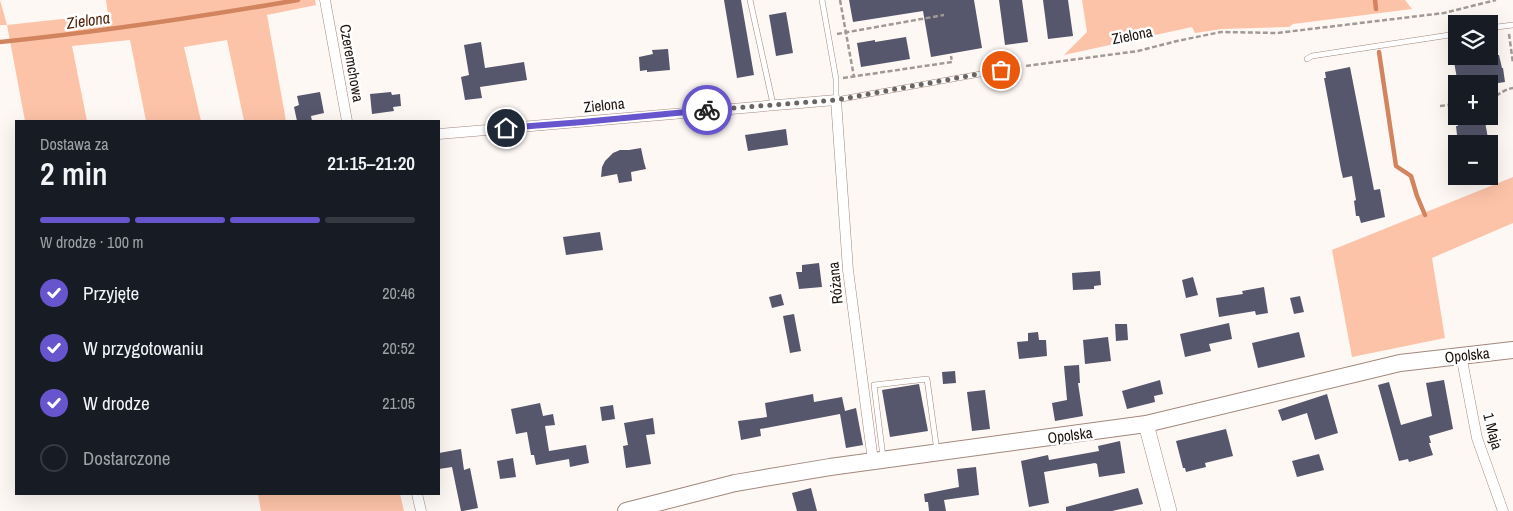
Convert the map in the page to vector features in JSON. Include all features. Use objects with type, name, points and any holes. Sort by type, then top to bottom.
[{"type":"main road","name":"Opolska","points":[[626,511],[735,483],[830,467],[1146,424],[1400,363],[1513,350]]},
{"type":"street","name":"Czeremchowa","points":[[326,5],[347,120]]},
{"type":"street","name":"Zielona","points":[[440,134],[836,100]]},
{"type":"street","name":"Różana","points":[[836,100],[848,270],[859,361],[878,461]]},
{"type":"street","name":"1 Maja","points":[[1461,355],[1477,438],[1503,511]]},
{"type":"street","points":[[1146,424],[1170,511]]},
{"type":"street","points":[[417,495],[420,511]]},
{"type":"lane","points":[[750,0],[773,104]]},
{"type":"lane","points":[[822,0],[836,79],[836,100]]},
{"type":"lane","points":[[1307,59],[1312,56],[1448,35]]},
{"type":"lane","name":"Zielona","points":[[836,100],[1019,67]]},
{"type":"lane","points":[[878,461],[874,385],[927,379],[937,452]]},
{"type":"path","points":[[840,0],[854,77]]},
{"type":"path","name":"Zielona","points":[[1019,67],[1138,51],[1177,40],[1221,32],[1277,33],[1306,30],[1444,13],[1496,0]]},
{"type":"path","points":[[828,35],[944,16]]},
{"type":"path","points":[[1510,25],[1513,63]]},
{"type":"path","points":[[836,79],[952,62],[951,56]]},
{"type":"path","points":[[1498,94],[1504,89],[1513,88]]},
{"type":"path","points":[[1440,106],[1448,105]]},
{"type":"shaded area","points":[[0,0],[7,25],[0,25]]},
{"type":"shaded area","points":[[106,0],[315,0],[316,5],[267,15],[286,120],[244,120],[227,40],[184,47],[201,120],[146,120],[130,40],[72,46],[87,120],[25,120],[7,25],[108,14]]},
{"type":"shaded area","points":[[1082,0],[1405,0],[1412,9],[1293,24],[1289,27],[1222,29],[1195,33],[1192,27],[1064,55],[1087,32]]},
{"type":"shaded area","points":[[1513,177],[1513,223],[1432,258],[1445,338],[1352,357],[1332,250],[1493,185],[1498,185],[1498,183]]},
{"type":"shaded area","points":[[258,495],[400,495],[404,511],[261,511]]},
{"type":"building","points":[[724,0],[741,0],[754,75],[737,78]]},
{"type":"building","points":[[849,0],[974,0],[982,48],[931,57],[923,11],[853,22]]},
{"type":"building","points":[[999,0],[1022,0],[1028,42],[1005,45]]},
{"type":"building","points":[[1043,0],[1068,0],[1073,36],[1048,39]]},
{"type":"building","points":[[786,12],[793,53],[776,56],[769,15]]},
{"type":"building","points":[[906,37],[910,59],[861,67],[857,43]]},
{"type":"building","points":[[481,42],[485,68],[524,62],[527,80],[480,87],[482,98],[465,100],[461,77],[469,75],[464,45]]},
{"type":"building","points":[[668,49],[670,70],[640,71],[639,57],[653,54],[652,50]]},
{"type":"building","points":[[1498,55],[1503,68],[1505,82],[1498,83],[1498,75],[1456,75],[1455,65],[1498,65]]},
{"type":"building","points":[[1350,67],[1374,190],[1380,189],[1385,217],[1361,223],[1359,216],[1356,216],[1354,201],[1356,200],[1352,176],[1343,178],[1324,78],[1326,78],[1325,72]]},
{"type":"building","points":[[320,92],[324,113],[311,116],[312,120],[297,120],[294,107],[299,105],[297,96]]},
{"type":"building","points":[[391,92],[392,95],[400,94],[401,106],[393,107],[394,111],[372,114],[370,94]]},
{"type":"building","points":[[1486,125],[1487,135],[1457,135],[1456,126]]},
{"type":"building","points":[[786,129],[788,145],[748,151],[745,135]]},
{"type":"building","points":[[641,148],[646,169],[631,172],[632,181],[619,183],[617,174],[601,177],[605,161],[613,153],[620,150]]},
{"type":"building","points":[[600,232],[603,250],[566,255],[563,237]]},
{"type":"building","points":[[819,263],[822,287],[799,289],[796,272],[802,272],[802,265]]},
{"type":"building","points":[[1100,271],[1101,285],[1094,286],[1094,289],[1073,290],[1072,273]]},
{"type":"building","points":[[1193,277],[1198,295],[1186,298],[1182,280]]},
{"type":"building","points":[[1264,287],[1268,313],[1256,315],[1255,311],[1219,317],[1216,298],[1243,294],[1242,291]]},
{"type":"building","points":[[781,294],[784,305],[772,308],[769,297]]},
{"type":"building","points":[[1300,296],[1304,312],[1294,314],[1290,298]]},
{"type":"building","points":[[794,314],[801,351],[790,353],[783,316]]},
{"type":"building","points":[[1229,323],[1232,339],[1209,344],[1211,351],[1185,357],[1180,334]]},
{"type":"building","points":[[1115,324],[1127,324],[1128,340],[1116,341]]},
{"type":"building","points":[[1038,332],[1039,340],[1046,340],[1047,356],[1019,359],[1017,342],[1028,341],[1028,333]]},
{"type":"building","points":[[1299,332],[1305,357],[1258,368],[1252,343]]},
{"type":"building","points":[[1108,337],[1111,361],[1085,364],[1083,340]]},
{"type":"building","points":[[1079,365],[1080,383],[1078,383],[1083,416],[1055,421],[1052,403],[1067,400],[1064,366]]},
{"type":"building","points":[[955,371],[956,383],[943,384],[942,372]]},
{"type":"building","points":[[1160,380],[1163,394],[1154,396],[1155,402],[1127,409],[1122,391]]},
{"type":"building","points":[[1444,380],[1453,429],[1429,436],[1433,455],[1409,462],[1408,459],[1399,461],[1378,385],[1389,382],[1401,425],[1432,416],[1426,383]]},
{"type":"building","points":[[919,384],[928,431],[890,437],[882,390]]},
{"type":"building","points":[[985,390],[990,429],[972,431],[967,392]]},
{"type":"building","points":[[813,394],[814,402],[842,397],[845,411],[856,408],[863,445],[846,448],[840,414],[760,429],[761,436],[741,440],[738,421],[767,417],[765,403]]},
{"type":"building","points":[[1327,394],[1338,433],[1315,440],[1307,413],[1282,421],[1278,410]]},
{"type":"building","points":[[540,403],[543,416],[553,414],[555,425],[545,426],[549,451],[586,445],[589,463],[570,467],[569,459],[536,465],[534,455],[531,455],[527,432],[516,434],[511,409]]},
{"type":"building","points":[[613,405],[615,419],[602,421],[600,407]]},
{"type":"building","points":[[653,418],[655,434],[646,435],[651,464],[626,468],[623,446],[628,445],[624,423]]},
{"type":"building","points":[[1226,429],[1233,456],[1205,463],[1206,467],[1186,472],[1185,468],[1183,468],[1176,441]]},
{"type":"building","points":[[1120,441],[1125,473],[1099,477],[1097,464],[1095,463],[1044,472],[1049,503],[1029,507],[1021,461],[1048,455],[1049,460],[1099,451],[1098,446]]},
{"type":"building","points":[[461,449],[464,470],[470,468],[478,508],[461,511],[452,467],[440,469],[440,453]]},
{"type":"building","points":[[1319,454],[1324,470],[1297,477],[1292,461]]},
{"type":"building","points":[[513,458],[516,477],[500,479],[497,461]]},
{"type":"building","points":[[976,467],[979,495],[944,500],[946,511],[929,511],[928,502],[925,502],[924,494],[959,487],[957,469]]},
{"type":"building","points":[[811,488],[817,511],[797,511],[792,493]]},
{"type":"building","points":[[1138,488],[1143,504],[1112,511],[1066,511],[1066,507]]},
{"type":"waterway","name":"Zielona","points":[[0,42],[149,24],[298,0]]},
{"type":"waterway","points":[[1375,0],[1376,9]]},
{"type":"waterway","points":[[1379,52],[1396,166],[1411,176],[1425,215]]},
{"type":"way so far","points":[[707,110],[836,100],[1001,70]]},
{"type":"route","points":[[506,128],[707,110]]}]
